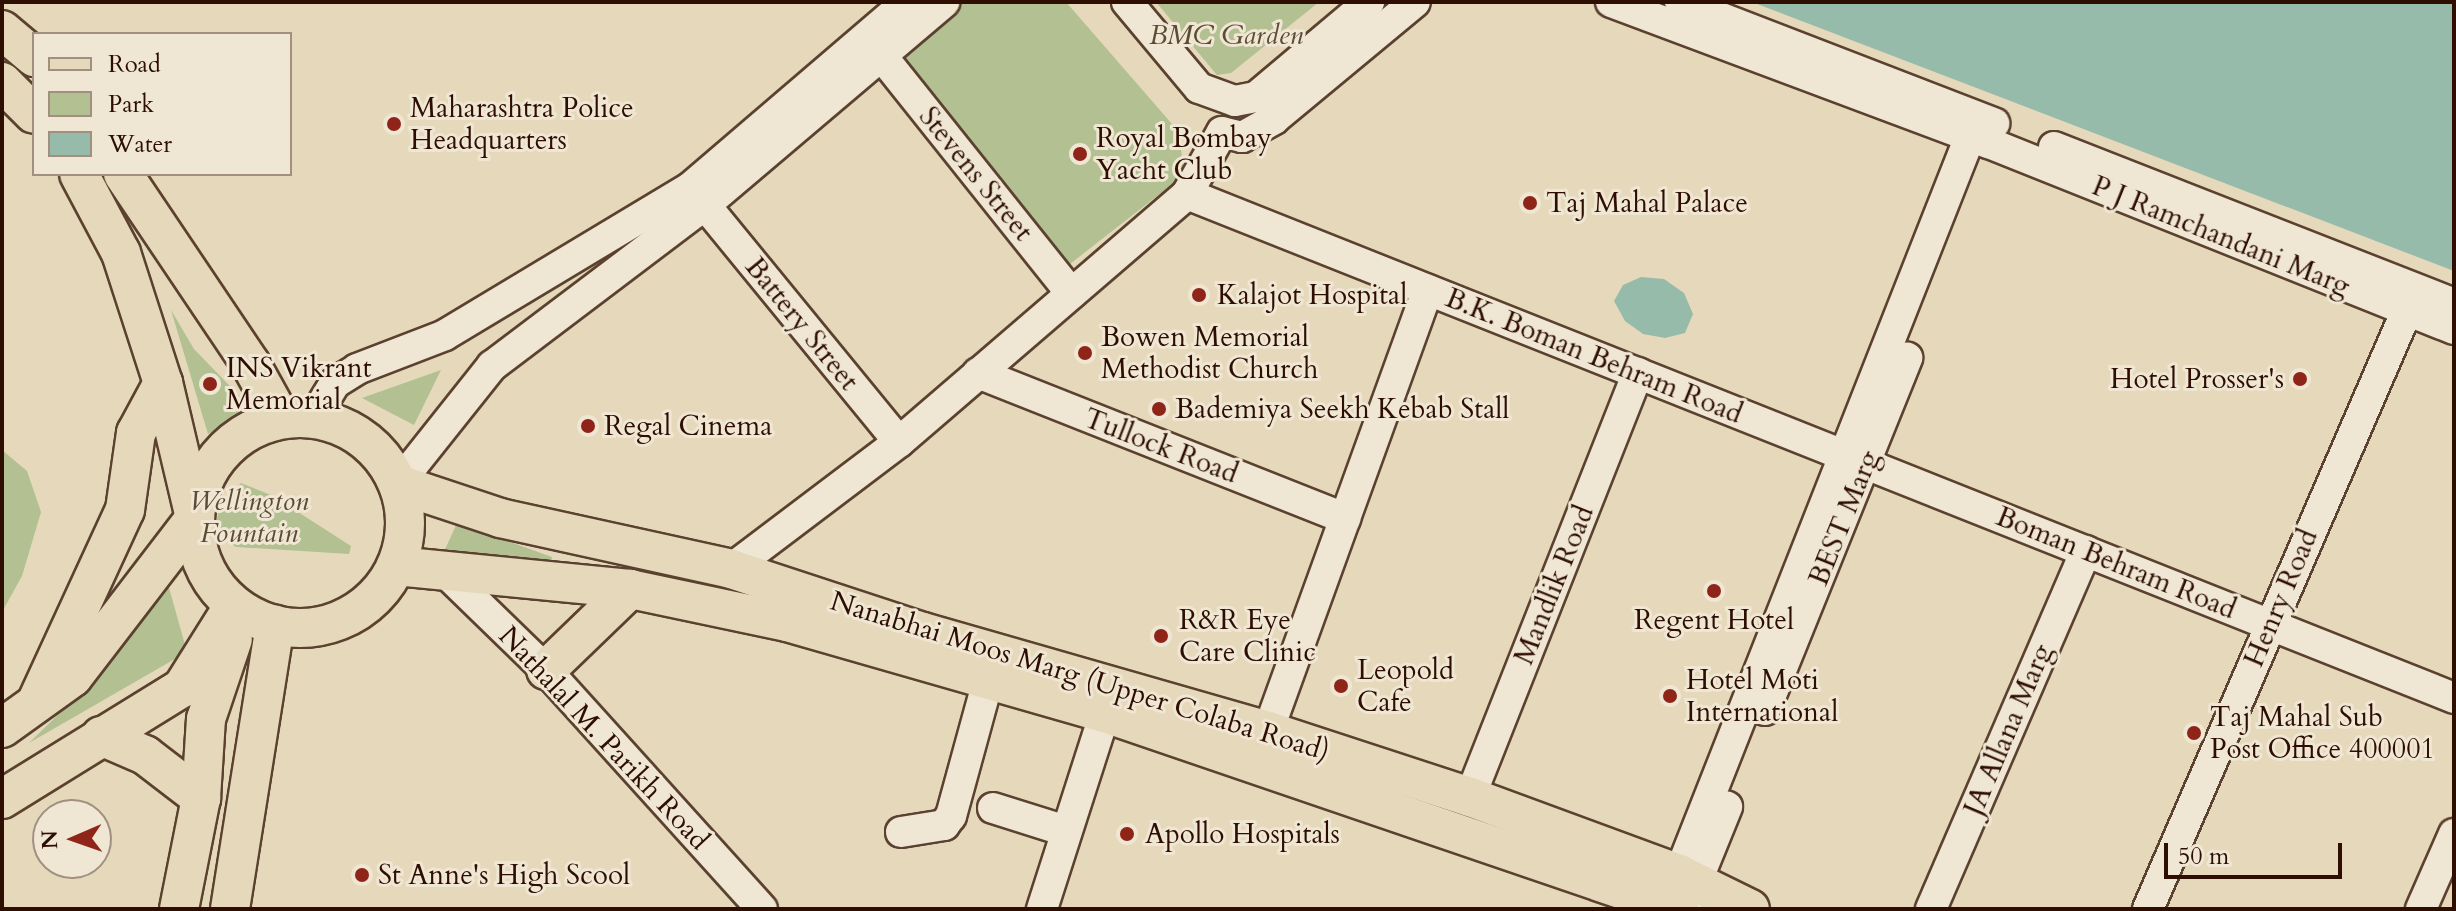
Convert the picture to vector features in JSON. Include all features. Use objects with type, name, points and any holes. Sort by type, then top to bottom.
[{"type":"main road","points":[[2,30],[32,55]]},
{"type":"main road","points":[[2,82],[32,112]]},
{"type":"main road","points":[[2,728],[73,677],[195,518],[203,482],[222,451],[251,429],[297,419],[356,433],[383,457],[398,484],[405,526],[396,566],[382,590],[357,612],[327,625],[251,614],[207,571],[198,551],[195,518],[163,383],[121,253],[80,176]]},
{"type":"main road","points":[[124,176],[250,363],[297,419]]},
{"type":"main road","points":[[121,253],[161,234]]},
{"type":"main road","points":[[35,703],[125,510],[136,433],[163,383]]},
{"type":"main road","name":"Nanabhai Moos Marg (Upper Colaba Road)","points":[[398,484],[500,518],[731,569],[923,632],[1268,731],[1470,797],[1679,898]]},
{"type":"main road","name":"Nanabhai Moos Marg (Upper Colaba Road)","points":[[396,566],[630,589],[787,622],[1105,713],[1679,898],[1750,909]]},
{"type":"main road","points":[[546,670],[630,589]]},
{"type":"main road","points":[[2,799],[182,688],[251,614]]},
{"type":"main road","points":[[179,909],[201,798],[206,719],[218,670],[251,614]]},
{"type":"main road","points":[[230,909],[251,614]]},
{"type":"main road","points":[[101,736],[145,755],[201,798]]},
{"type":"street","points":[[398,484],[492,366],[705,205],[944,2]]},
{"type":"street","points":[[1110,2],[1222,132],[1242,137],[1274,119],[1415,2]]},
{"type":"street","points":[[1127,2],[1199,88],[1235,101],[1256,97],[1369,2]]},
{"type":"street","points":[[1611,2],[1983,130]]},
{"type":"street","points":[[1680,2],[1983,130]]},
{"type":"street","points":[[297,419],[335,383],[357,369],[445,335],[691,187],[898,5]]},
{"type":"street","name":"Stevens Street","points":[[881,55],[1071,293]]},
{"type":"street","name":"P J Ramchandani Marg","points":[[1983,130],[2411,299],[2454,329]]},
{"type":"street","name":"BEST Marg","points":[[1679,898],[1856,460],[1983,130]]},
{"type":"street","points":[[731,569],[899,442],[1187,194],[1222,132]]},
{"type":"street","name":"B.K. Boman Behram Road","points":[[1187,194],[1856,460]]},
{"type":"street","name":"Battery Street","points":[[705,205],[899,442]]},
{"type":"street","points":[[1268,731],[1428,290]]},
{"type":"street","name":"P J Ramchandani Marg","points":[[2411,299],[2454,304]]},
{"type":"street","name":"Henry Road","points":[[2148,909],[2411,299]]},
{"type":"street","name":"Tullock Road","points":[[978,373],[1345,518]]},
{"type":"street","name":"Mandlik Road","points":[[1470,797],[1638,373]]},
{"type":"street","name":"Boman Behram Road","points":[[1856,460],[2454,698]]},
{"type":"street","name":"JA Allana Marg","points":[[1931,909],[2086,551]]},
{"type":"street","name":"Nathalal M. Parikh Road","points":[[443,570],[546,670],[762,909]]},
{"type":"street","points":[[901,832],[944,825],[951,816],[988,681]]},
{"type":"street","points":[[1042,909],[1105,713]]},
{"type":"street","points":[[993,808],[1066,831]]},
{"type":"street","points":[[2421,909],[2454,834]]},
{"type":"green space","name":"Royal Bombay Yacht Club","points":[[958,2],[1066,2],[1179,132],[1184,175],[1070,264],[897,53]]},
{"type":"green space","name":"BMC Garden","points":[[1156,2],[1319,2],[1231,73],[1217,75]]},
{"type":"green space","points":[[171,310],[194,349],[252,409],[208,434]]},
{"type":"green space","points":[[441,370],[414,425],[362,398]]},
{"type":"green space","points":[[2,450],[27,471],[41,512],[22,576],[2,612]]},
{"type":"green space","name":"Wellington Fountain","points":[[241,483],[273,496],[351,546],[349,554],[236,547],[219,536],[217,519],[220,504]]},
{"type":"green space","points":[[457,523],[552,557],[551,562],[442,556]]},
{"type":"green space","points":[[168,584],[187,652],[29,743],[71,702]]},
{"type":"water","points":[[1752,2],[2454,2],[2454,271]]},
{"type":"water","points":[[1641,277],[1664,279],[1684,293],[1693,314],[1685,333],[1665,338],[1643,334],[1625,321],[1614,301],[1623,285]]},
{"type":"place","name":"Maharashtra Police Headquarters","points":[[394,124]]},
{"type":"place","name":"Royal Bombay Yacht Club","points":[[1080,154]]},
{"type":"place","name":"Taj Mahal Palace","points":[[1530,203]]},
{"type":"place","name":"Kalajot Hospital","points":[[1199,295]]},
{"type":"place","name":"Bowen Memorial Methodist Church","points":[[1085,353]]},
{"type":"place","name":"Hotel Prosser's","points":[[2300,379]]},
{"type":"place","name":"INS Vikrant Memorial","points":[[210,384]]},
{"type":"place","name":"Bademiya Seekh Kebab Stall","points":[[1159,409]]},
{"type":"place","name":"Regal Cinema","points":[[588,426]]},
{"type":"place","name":"Regent Hotel","points":[[1714,591]]},
{"type":"place","name":"R&R Eye Care Clinic","points":[[1161,636]]},
{"type":"place","name":"Leopold Cafe","points":[[1341,686]]},
{"type":"place","name":"Hotel Moti International","points":[[1670,696]]},
{"type":"place","name":"Taj Mahal Sub Post Office 400001","points":[[2194,733]]},
{"type":"place","name":"Apollo Hospitals","points":[[1127,834]]},
{"type":"place","name":"St Anne's High Scool","points":[[362,875]]}]
